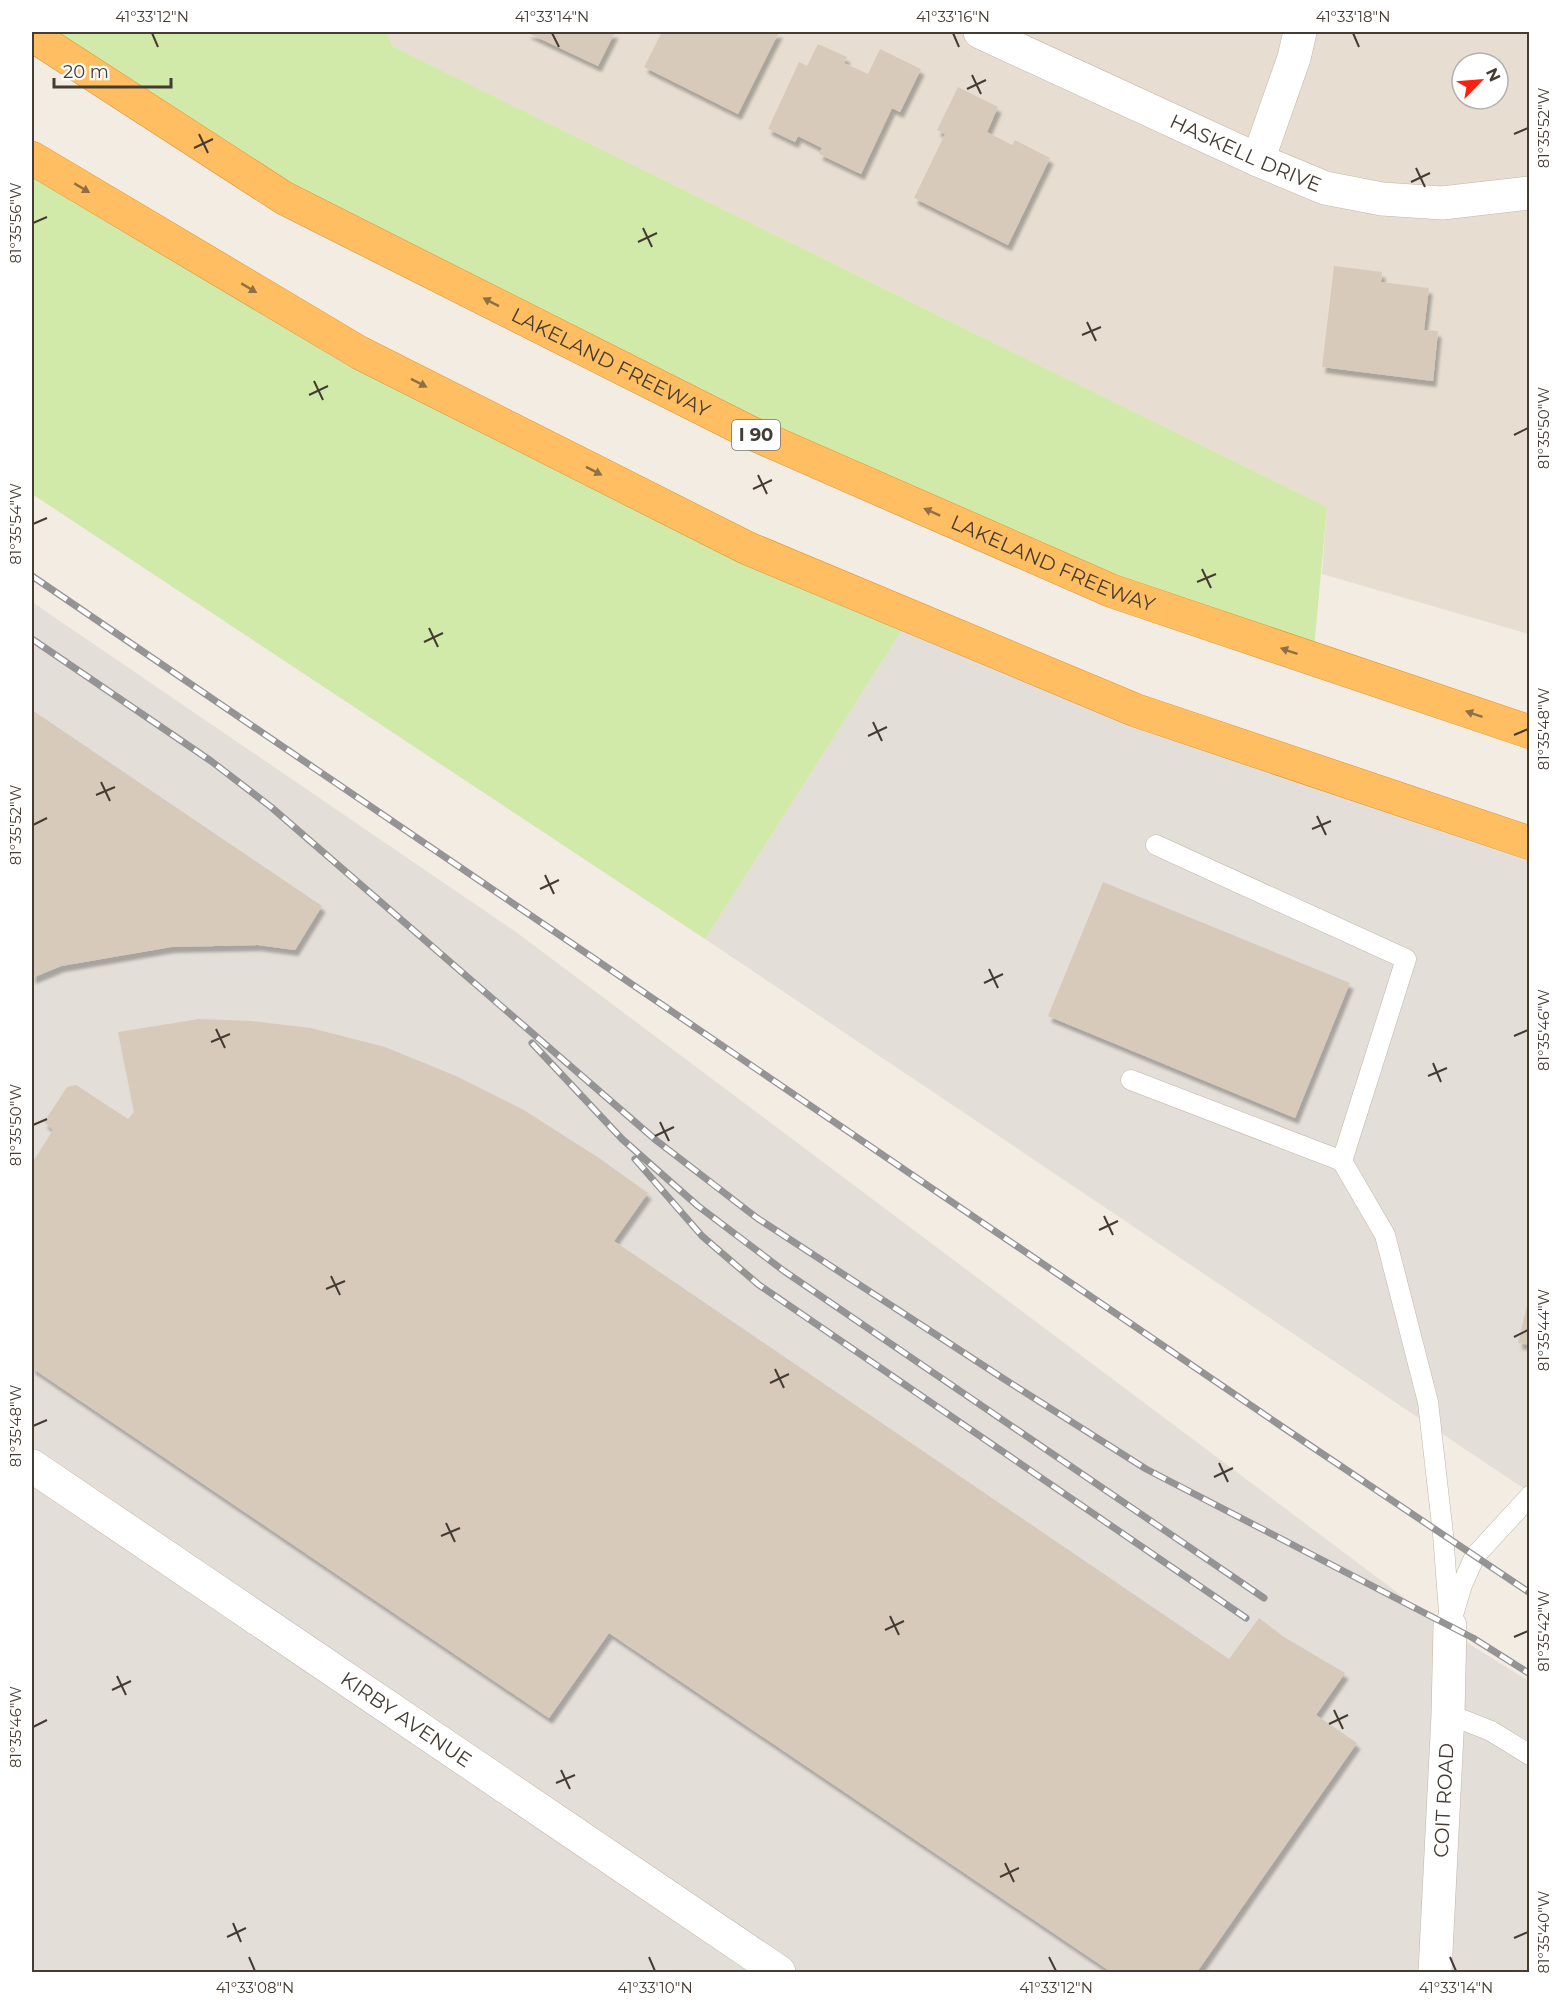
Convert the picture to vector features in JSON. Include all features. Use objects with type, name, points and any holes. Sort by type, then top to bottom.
[{"type":"highway","name":"LAKELAND FREEWAY","points":[[32,35],[284,198],[749,432],[1112,591],[1530,732]]},
{"type":"highway","points":[[32,158],[360,354],[747,548],[1135,710],[1530,843]]},
{"type":"street","name":"HASKELL DRIVE","points":[[980,32],[1258,160],[1325,188],[1382,199],[1442,203],[1530,193]]},
{"type":"street","points":[[1258,160],[1294,58],[1300,32]]},
{"type":"street","name":"KIRBY AVENUE","points":[[32,1466],[779,1972]]},
{"type":"street","name":"COIT ROAD","points":[[1435,1972],[1448,1714],[1450,1626]]},
{"type":"lane","points":[[1156,845],[1406,959],[1342,1161]]},
{"type":"lane","points":[[1131,1080],[1342,1161],[1384,1235],[1428,1402],[1443,1534],[1450,1626]]},
{"type":"lane","points":[[1450,1626],[1462,1585],[1475,1556],[1530,1496]]},
{"type":"lane","points":[[1448,1714],[1491,1731],[1530,1755]]},
{"type":"shaded area","points":[[387,32],[1529,32],[1529,634],[1322,574],[1327,507],[392,46]]},
{"type":"shaded area","points":[[32,602],[516,932],[1450,1632],[1529,1681],[1529,1972],[32,1972]]},
{"type":"shaded area","points":[[911,616],[1529,843],[1529,1492],[705,939]]},
{"type":"green space","points":[[32,32],[387,32],[392,46],[1327,507],[1313,659],[1112,591],[284,198]]},
{"type":"green space","points":[[32,158],[360,354],[911,616],[705,939],[32,494]]},
{"type":"building","points":[[526,32],[615,32],[598,66]]},
{"type":"building","points":[[662,32],[779,32],[738,114],[644,67]]},
{"type":"building","points":[[818,44],[847,57],[844,63],[868,74],[880,49],[921,69],[900,112],[892,108],[861,174],[819,154],[822,148],[798,136],[795,142],[768,129],[799,62],[807,66]]},
{"type":"building","points":[[958,87],[998,107],[987,132],[1012,145],[1015,140],[1050,158],[1008,245],[914,198],[945,134],[937,130]]},
{"type":"building","points":[[1334,266],[1382,272],[1381,282],[1429,288],[1424,330],[1438,331],[1433,381],[1322,367]]},
{"type":"building","points":[[32,710],[322,906],[295,950],[258,945],[171,947],[61,966],[32,978]]},
{"type":"building","points":[[1103,882],[1350,983],[1295,1118],[1048,1016]]},
{"type":"building","points":[[199,1019],[251,1021],[311,1028],[385,1047],[456,1076],[522,1109],[599,1158],[648,1193],[614,1241],[1229,1659],[1259,1618],[1284,1637],[1345,1673],[1316,1715],[1357,1743],[1197,1972],[1111,1972],[609,1633],[549,1718],[32,1368],[32,1163],[53,1130],[44,1122],[67,1087],[76,1085],[128,1119],[134,1112],[118,1032]]},
{"type":"building","points":[[1530,1293],[1530,1345],[1518,1343]]},
{"type":"railway","points":[[32,576],[1530,1593]]},
{"type":"railway","points":[[32,639],[211,761],[271,807],[657,1141],[757,1218],[1146,1469],[1473,1638],[1530,1674]]},
{"type":"railway","points":[[532,1043],[622,1139],[698,1206],[784,1271],[1264,1598]]},
{"type":"railway","points":[[635,1159],[702,1236],[759,1285],[1246,1618]]}]
